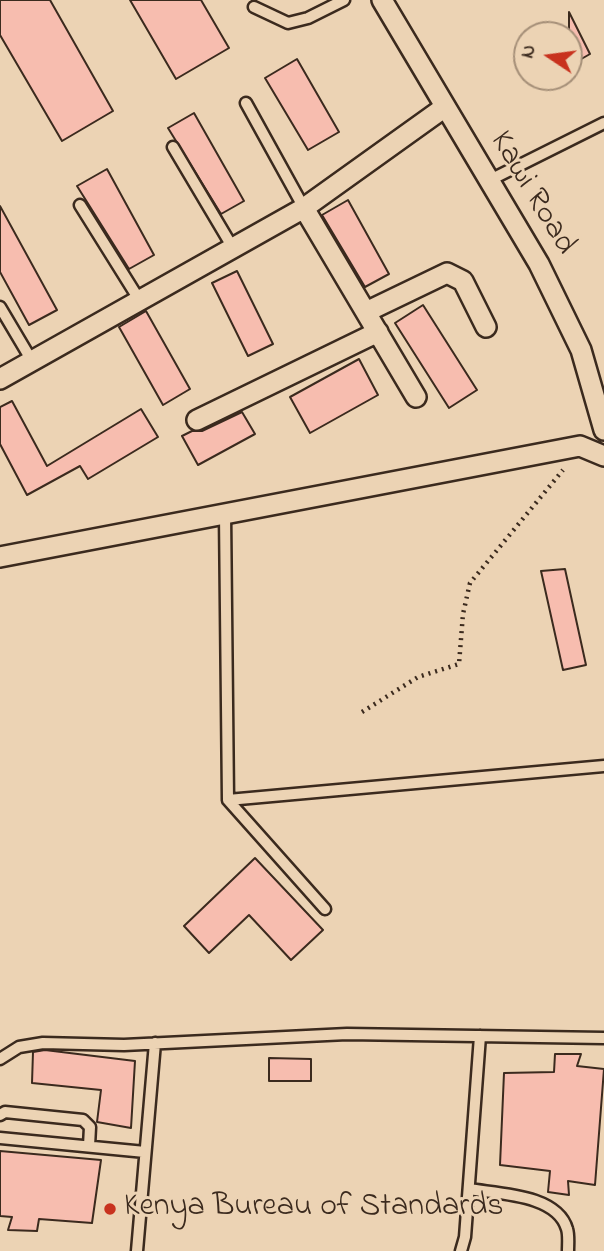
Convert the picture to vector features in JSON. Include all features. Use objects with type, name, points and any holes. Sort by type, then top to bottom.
[{"type":"street","name":"Kawi Road","points":[[382,0],[487,181],[539,264],[581,351],[604,430]]},
{"type":"street","points":[[0,379],[304,208],[445,107]]},
{"type":"street","points":[[304,208],[416,397]]},
{"type":"street","points":[[366,312],[447,272],[463,281],[486,327]]},
{"type":"street","points":[[197,420],[378,332]]},
{"type":"street","points":[[0,557],[580,446],[604,456]]},
{"type":"lane","points":[[254,6],[288,23],[308,18],[344,0]]},
{"type":"lane","points":[[246,103],[304,208]]},
{"type":"lane","points":[[487,181],[604,123]]},
{"type":"lane","points":[[173,147],[233,248]]},
{"type":"lane","points":[[79,205],[140,300]]},
{"type":"lane","points":[[0,307],[32,361]]},
{"type":"lane","points":[[225,514],[228,800],[325,909]]},
{"type":"lane","points":[[228,800],[604,766]]},
{"type":"lane","points":[[0,1059],[19,1047],[43,1043],[155,1043],[347,1034],[604,1038]]},
{"type":"lane","points":[[461,1251],[466,1237],[480,1036]]},
{"type":"lane","points":[[136,1251],[155,1043]]},
{"type":"lane","points":[[0,1115],[5,1112],[83,1120],[90,1127],[89,1146]]},
{"type":"lane","points":[[0,1138],[145,1152]]},
{"type":"lane","points":[[469,1189],[529,1199],[557,1211],[567,1229],[568,1251]]},
{"type":"path","points":[[362,712],[418,677],[459,664],[463,614],[470,583],[536,506],[580,446]]},
{"type":"building","points":[[0,0],[50,0],[113,111],[62,141],[0,35]]},
{"type":"building","points":[[130,0],[201,0],[229,48],[176,79]]},
{"type":"building","points":[[583,40],[590,54],[583,58]]},
{"type":"building","points":[[297,59],[339,132],[308,150],[265,78]]},
{"type":"building","points":[[194,113],[244,201],[221,214],[168,128]]},
{"type":"building","points":[[107,169],[154,255],[129,269],[77,186]]},
{"type":"building","points":[[348,200],[389,274],[365,287],[322,215]]},
{"type":"building","points":[[0,206],[57,310],[29,325],[0,272]]},
{"type":"building","points":[[237,271],[273,344],[248,356],[212,283]]},
{"type":"building","points":[[423,305],[477,390],[449,408],[395,323]]},
{"type":"building","points":[[146,311],[190,389],[163,405],[119,327]]},
{"type":"building","points":[[359,359],[378,395],[310,433],[290,397]]},
{"type":"building","points":[[12,401],[47,466],[141,409],[158,437],[88,479],[80,466],[27,495],[0,444],[0,407]]},
{"type":"building","points":[[242,412],[255,434],[198,465],[182,436],[192,431],[202,431]]},
{"type":"building","points":[[565,569],[586,665],[563,670],[541,571]]},
{"type":"building","points":[[255,858],[323,930],[291,960],[249,915],[209,953],[184,926]]},
{"type":"building","points":[[45,1050],[135,1061],[131,1128],[97,1122],[101,1090],[32,1083],[33,1052]]},
{"type":"building","points":[[555,1054],[581,1054],[577,1066],[604,1069],[595,1185],[568,1181],[569,1195],[548,1192],[550,1171],[500,1165],[504,1073],[554,1072]]},
{"type":"building","points":[[269,1058],[311,1059],[311,1081],[269,1081]]},
{"type":"building","points":[[0,1151],[101,1160],[92,1223],[39,1219],[37,1231],[8,1230],[12,1217],[0,1216]]},
{"type":"place","name":"Kenya Bureau of Standards","points":[[110,1209]]}]
